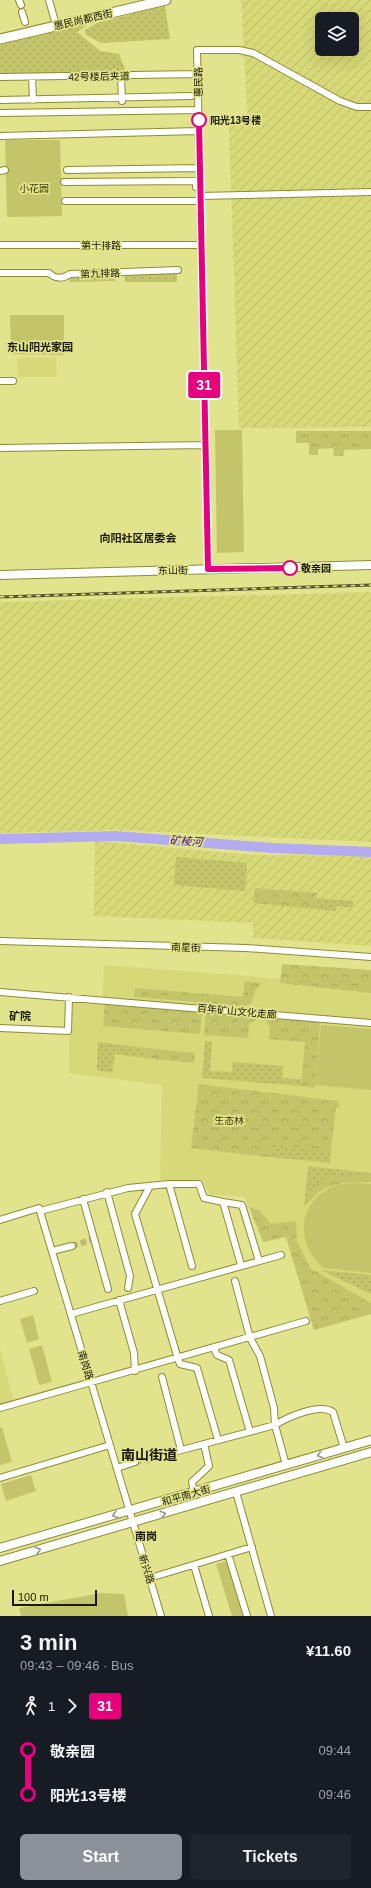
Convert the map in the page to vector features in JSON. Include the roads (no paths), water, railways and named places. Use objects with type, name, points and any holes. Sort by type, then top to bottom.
[{"type":"highway","name":"惠民尚都西街","points":[[0,39],[166,0]]},
{"type":"main road","name":"东山街","points":[[0,575],[371,565]]},
{"type":"main road","name":"和平南大街","points":[[0,1548],[371,1440]]},
{"type":"main road","name":"和平南大街","points":[[0,1561],[371,1452]]},
{"type":"street","points":[[49,0],[56,25]]},
{"type":"street","points":[[21,6],[25,22]]},
{"type":"street","name":"惠民路","points":[[208,569],[197,50],[239,50],[253,53],[340,101],[357,107],[371,107]]},
{"type":"street","name":"42号楼后夹道","points":[[0,77],[198,74]]},
{"type":"street","points":[[121,75],[122,100]]},
{"type":"street","points":[[32,77],[33,100]]},
{"type":"street","points":[[0,100],[122,100],[191,96]]},
{"type":"street","points":[[0,114],[198,110]]},
{"type":"street","points":[[0,136],[199,131]]},
{"type":"street","points":[[67,170],[200,168]]},
{"type":"street","points":[[64,182],[196,181],[199,199]]},
{"type":"street","points":[[65,201],[199,199],[371,192]]},
{"type":"street","name":"第十排路","points":[[0,245],[201,245]]},
{"type":"street","name":"第九排路","points":[[0,273],[49,273],[54,277],[66,277],[70,274],[178,270]]},
{"type":"street","points":[[0,381],[13,381]]},
{"type":"street","points":[[0,448],[205,445]]},
{"type":"street","name":"南星街","points":[[0,941],[246,948],[371,956]]},
{"type":"street","name":"百年矿山文化走廊","points":[[0,992],[371,1023]]},
{"type":"street","points":[[0,1028],[68,1031],[69,997]]},
{"type":"street","points":[[169,1184],[192,1266]]},
{"type":"street","points":[[0,1220],[107,1192],[169,1184],[199,1184],[204,1198],[242,1205],[259,1261]]},
{"type":"street","points":[[150,1186],[136,1214],[178,1359],[180,1364],[197,1368],[218,1440]]},
{"type":"street","points":[[107,1192],[130,1276],[128,1288]]},
{"type":"street","points":[[83,1199],[108,1289]]},
{"type":"street","points":[[223,1202],[241,1265]]},
{"type":"street","name":"南岗路","points":[[40,1209],[133,1523]]},
{"type":"street","points":[[52,1251],[72,1246]]},
{"type":"street","points":[[71,1314],[281,1255]]},
{"type":"street","points":[[235,1281],[250,1338],[260,1356],[274,1408],[274,1426],[286,1465]]},
{"type":"street","points":[[0,1301],[34,1292]]},
{"type":"street","points":[[119,1300],[134,1352],[135,1371]]},
{"type":"street","points":[[0,1408],[92,1384],[306,1322]]},
{"type":"street","points":[[214,1348],[217,1355],[229,1360],[250,1432]]},
{"type":"street","points":[[162,1376],[181,1450]]},
{"type":"street","points":[[148,1459],[274,1426],[287,1417],[307,1411],[328,1408],[333,1412],[344,1448]]},
{"type":"street","points":[[194,1492],[192,1482],[210,1466],[204,1444]]},
{"type":"street","points":[[0,1478],[110,1445]]},
{"type":"street","points":[[117,1468],[135,1462]]},
{"type":"street","points":[[236,1492],[271,1616]]},
{"type":"street","name":"新兴路","points":[[133,1523],[161,1616]]},
{"type":"street","points":[[150,1578],[252,1547]]},
{"type":"street","points":[[228,1554],[247,1616]]},
{"type":"street","points":[[194,1565],[209,1616]]},
{"type":"waterway","name":"矿棱河","points":[[0,839],[116,836],[273,848],[371,852]]},
{"type":"tunnel","points":[[72,1246],[94,1239]]},
{"type":"tunnel","points":[[135,1462],[148,1459]]},
{"type":"railway","points":[[0,597],[371,585]]},
{"type":"place","name":"阳光13号楼","points":[[199,120]]},
{"type":"place","name":"敬亲园","points":[[290,568]]},
{"type":"district","name":"东山阳光家园","points":[[40,347]]},
{"type":"district","name":"向阳社区居委会","points":[[138,538]]},
{"type":"district","name":"矿院","points":[[20,1016]]},
{"type":"district","name":"南山街道","points":[[149,1455]]},
{"type":"district","name":"南岗","points":[[146,1536]]},
{"type":"park label","name":"小花园","points":[[34,188]]},
{"type":"park label","name":"生态林","points":[[229,1120]]}]
